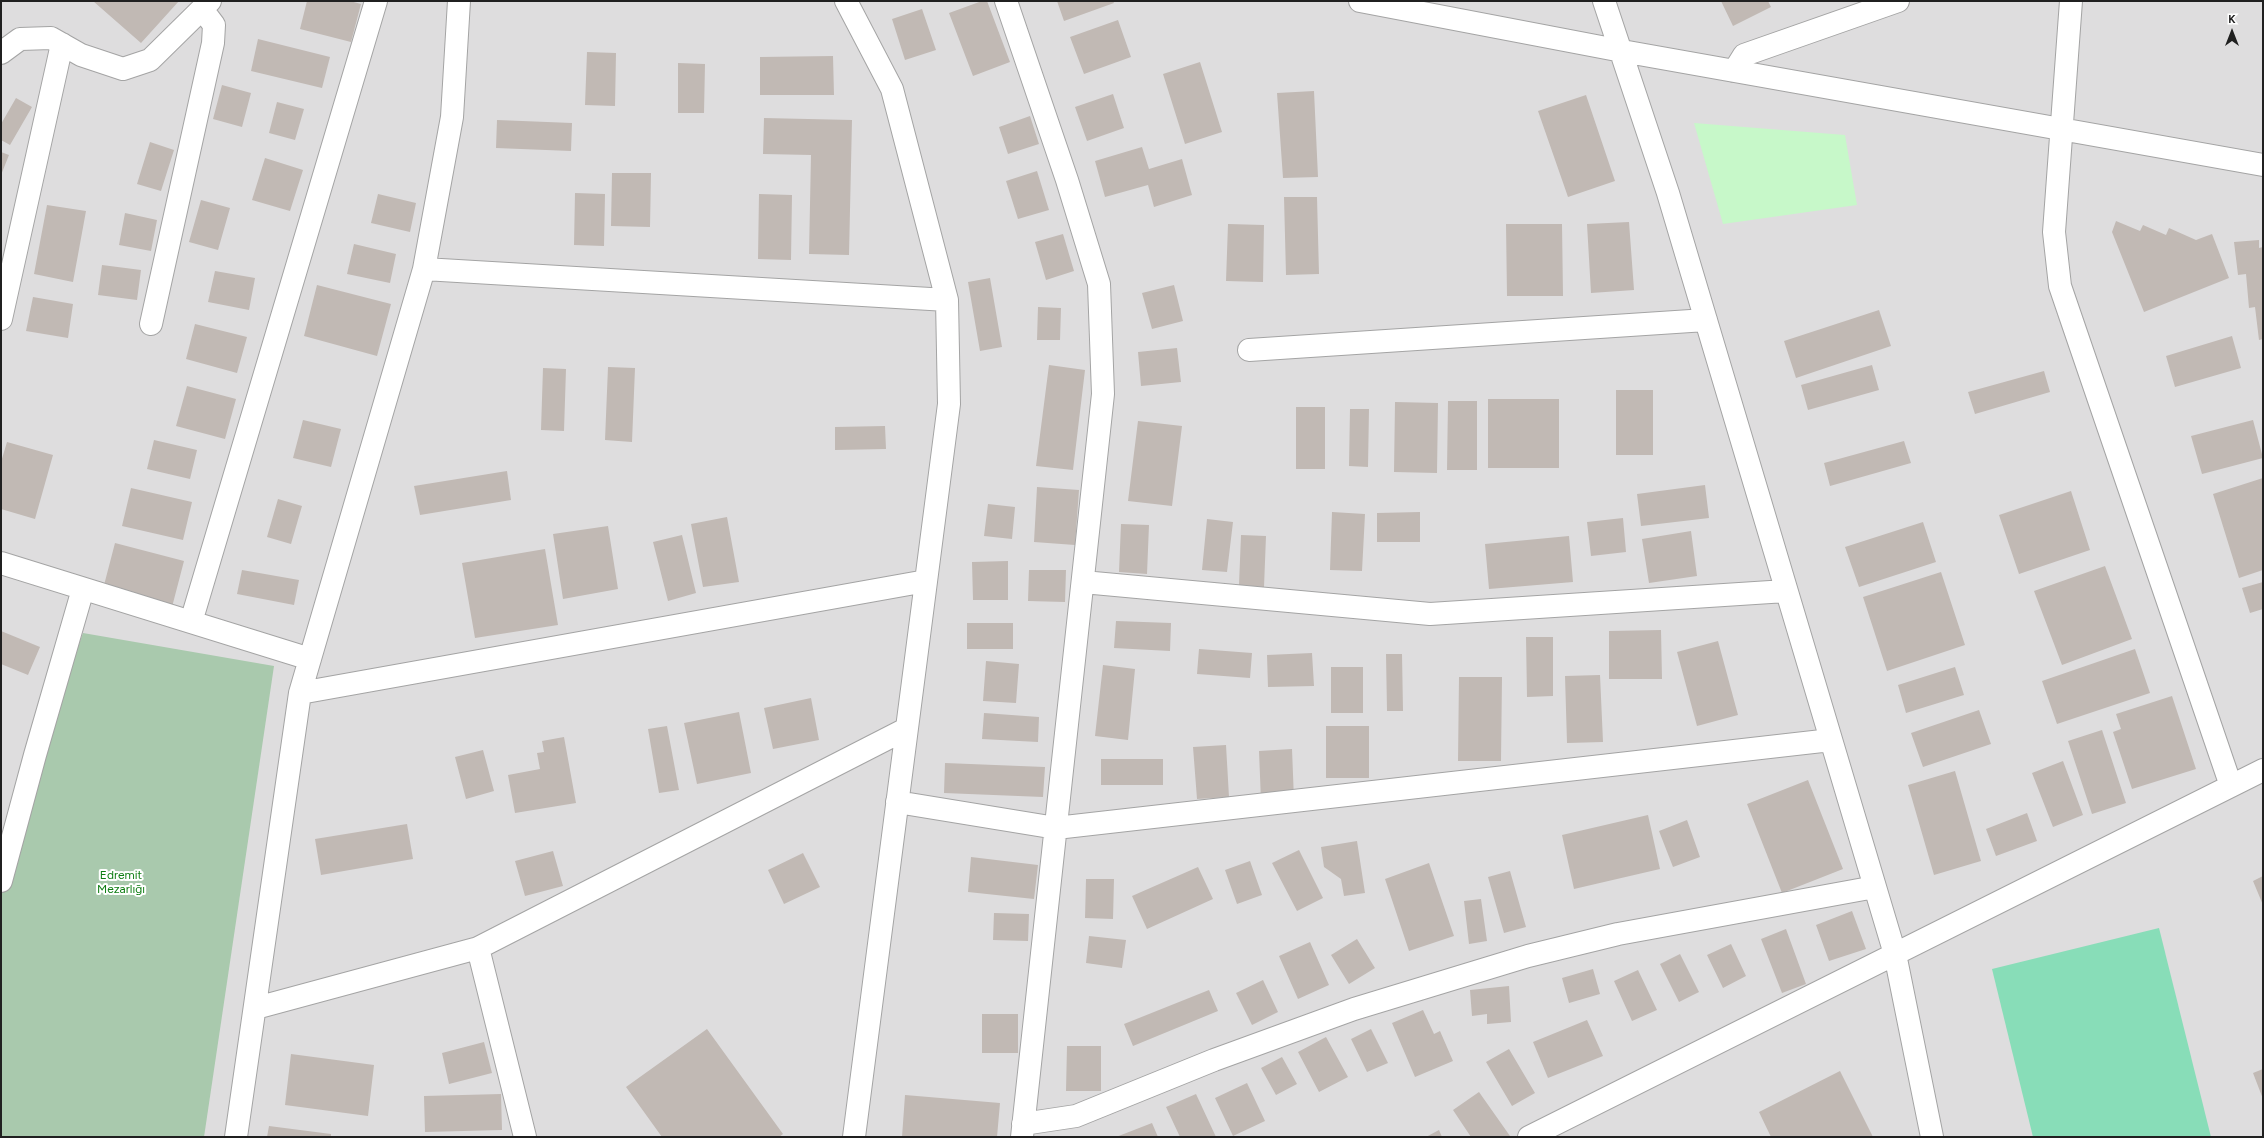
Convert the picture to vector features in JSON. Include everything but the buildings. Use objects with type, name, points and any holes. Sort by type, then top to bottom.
[{"type":"street","points":[[191,622],[376,1]]},
{"type":"street","points":[[236,1137],[256,1008],[300,693],[424,269],[452,117],[459,1]]},
{"type":"street","points":[[846,1],[892,89],[947,300],[949,404],[854,1137]]},
{"type":"street","points":[[1006,1],[1067,180],[1099,284],[1103,394],[1023,1130],[1076,1116],[1214,1060],[1354,1009],[1528,956],[1618,934],[1875,887]]},
{"type":"street","points":[[1360,1],[1622,51],[2263,164]]},
{"type":"street","points":[[1604,1],[1622,51],[1668,193],[1895,954],[1932,1137]]},
{"type":"street","points":[[1734,71],[1744,55],[1898,1]]},
{"type":"street","points":[[2071,1],[2060,129],[2054,232],[2060,286],[2231,786]]},
{"type":"street","points":[[1,53],[20,39],[51,38],[81,55],[123,69],[150,60],[206,5],[214,25],[213,43],[151,324]]},
{"type":"street","points":[[1,319],[62,44]]},
{"type":"street","points":[[424,269],[947,300]]},
{"type":"street","points":[[1249,350],[1706,320]]},
{"type":"street","points":[[1,563],[310,659]]},
{"type":"street","points":[[300,693],[926,581]]},
{"type":"street","points":[[1083,582],[1430,614],[1786,591]]},
{"type":"street","points":[[1,881],[35,755],[83,589]]},
{"type":"street","points":[[256,1008],[478,948],[906,729]]},
{"type":"street","points":[[897,802],[1056,828],[1831,740]]},
{"type":"street","points":[[1529,1137],[2263,770]]},
{"type":"street","points":[[478,948],[525,1137]]},
{"type":"shaded area","points":[[1,1],[2263,1],[2263,1137],[1,1137]]},
{"type":"green space","points":[[1694,123],[1845,135],[1857,205],[1723,224]]},
{"type":"green space","name":"Edremit Mezarlığı","points":[[83,633],[274,666],[204,1137],[1,1137],[1,860]]},
{"type":"green space","points":[[2159,928],[2211,1137],[2033,1137],[1992,969]]}]
